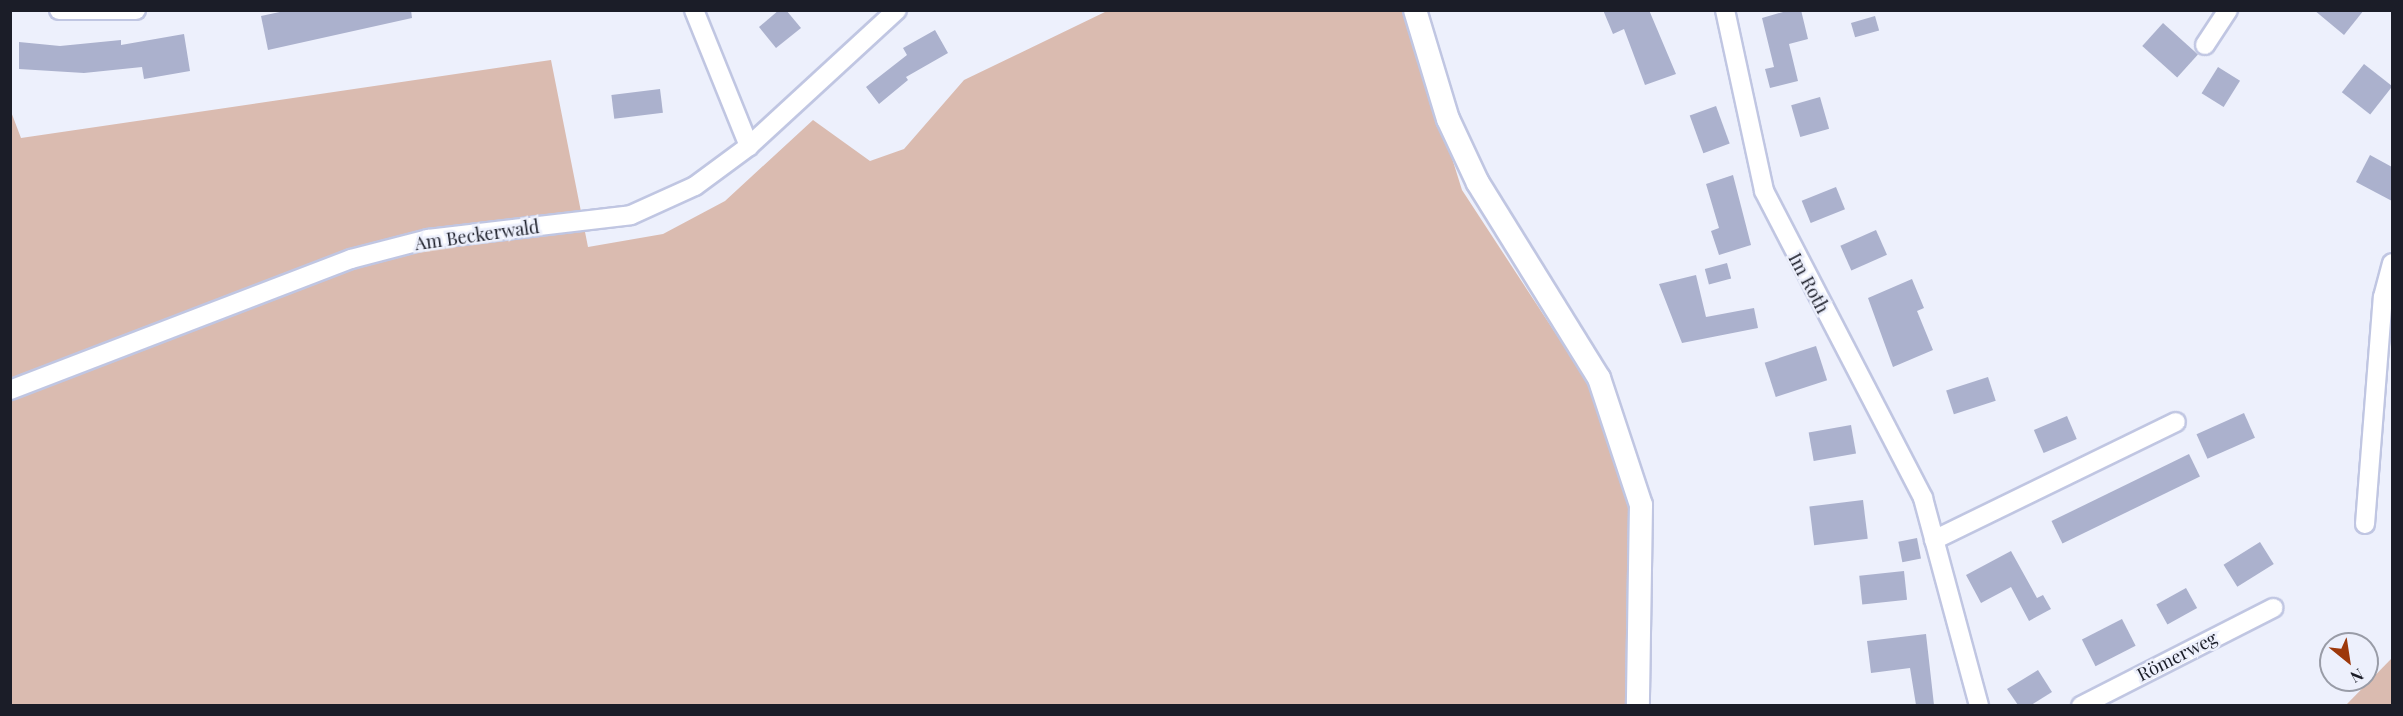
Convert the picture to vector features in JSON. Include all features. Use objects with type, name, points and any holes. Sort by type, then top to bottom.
[{"type":"street","points":[[59,10],[136,10]]},
{"type":"street","points":[[694,10],[749,147]]},
{"type":"street","name":"Am Beckerwald","points":[[10,390],[351,259],[428,239],[631,215],[696,186],[749,147],[897,10]]},
{"type":"street","points":[[1415,10],[1420,37],[1448,119],[1478,183],[1599,378],[1641,505],[1638,705]]},
{"type":"street","name":"Im Roth","points":[[1725,10],[1775,219],[1908,468],[1934,540],[1979,705]]},
{"type":"street","points":[[2205,45],[2228,10]]},
{"type":"street","points":[[2365,524],[2383,297],[2392,263]]},
{"type":"street","points":[[1934,540],[2176,422]]},
{"type":"street","name":"Römerweg","points":[[2081,705],[2273,608]]},
{"type":"shaded area","points":[[1107,11],[1411,11],[1415,40],[1462,190],[1590,386],[1636,508],[1626,705],[11,705],[10,109],[21,138],[551,60],[588,247],[663,234],[725,201],[813,120],[870,161],[904,149],[964,80]]},
{"type":"shaded area","points":[[2392,658],[2392,705],[2346,705],[2359,692],[2379,692],[2379,671]]},
{"type":"building","points":[[289,10],[411,10],[412,18],[268,50],[261,16]]},
{"type":"building","points":[[779,10],[786,10],[801,28],[776,48],[759,27]]},
{"type":"building","points":[[1603,10],[1649,10],[1676,74],[1645,85],[1624,29],[1613,34]]},
{"type":"building","points":[[1790,10],[1801,10],[1808,39],[1789,44],[1798,81],[1770,88],[1765,69],[1774,67],[1762,18]]},
{"type":"building","points":[[2314,10],[2364,10],[2344,35]]},
{"type":"building","points":[[1875,16],[1879,30],[1855,37],[1851,23]]},
{"type":"building","points":[[2163,23],[2198,54],[2177,77],[2142,46]]},
{"type":"building","points":[[935,30],[948,53],[906,77],[908,80],[879,104],[866,87],[907,55],[903,48]]},
{"type":"building","points":[[184,34],[190,71],[144,79],[142,67],[84,73],[19,69],[19,42],[60,46],[121,40],[121,45]]},
{"type":"building","points":[[2364,64],[2392,86],[2370,115],[2342,92]]},
{"type":"building","points":[[2218,67],[2240,81],[2224,107],[2202,93]]},
{"type":"building","points":[[660,89],[663,113],[614,119],[611,95]]},
{"type":"building","points":[[1820,97],[1829,129],[1800,137],[1791,105]]},
{"type":"building","points":[[1716,106],[1730,144],[1703,153],[1690,116]]},
{"type":"building","points":[[2370,155],[2392,167],[2392,201],[2356,182]]},
{"type":"building","points":[[1733,175],[1751,245],[1719,255],[1711,231],[1719,228],[1706,184]]},
{"type":"building","points":[[1836,187],[1845,209],[1811,223],[1802,201]]},
{"type":"building","points":[[1876,230],[1887,255],[1851,271],[1840,246]]},
{"type":"building","points":[[1727,263],[1731,278],[1709,284],[1705,269]]},
{"type":"building","points":[[1696,275],[1706,317],[1754,308],[1758,328],[1682,343],[1659,284]]},
{"type":"building","points":[[1912,279],[1924,308],[1917,311],[1933,350],[1893,367],[1868,298]]},
{"type":"building","points":[[1816,346],[1827,380],[1776,397],[1765,363]]},
{"type":"building","points":[[1988,377],[1996,401],[1954,414],[1946,391]]},
{"type":"building","points":[[2244,413],[2255,438],[2207,459],[2196,434]]},
{"type":"building","points":[[2067,416],[2077,439],[2044,453],[2034,430]]},
{"type":"building","points":[[1851,425],[1856,454],[1814,461],[1809,432]]},
{"type":"building","points":[[2189,454],[2200,476],[2062,544],[2051,521]]},
{"type":"building","points":[[1863,500],[1868,539],[1814,545],[1809,507]]},
{"type":"building","points":[[1917,538],[1921,559],[1902,562],[1898,542]]},
{"type":"building","points":[[2260,542],[2274,564],[2237,587],[2224,565]]},
{"type":"building","points":[[2011,551],[2037,598],[2043,595],[2051,609],[2029,621],[2011,587],[1981,603],[1966,575]]},
{"type":"building","points":[[1904,571],[1907,600],[1862,605],[1859,576]]},
{"type":"building","points":[[2186,588],[2197,608],[2167,625],[2156,604]]},
{"type":"building","points":[[2122,619],[2136,646],[2096,666],[2082,639]]},
{"type":"building","points":[[1926,634],[1934,705],[1916,705],[1910,668],[1871,673],[1867,641]]},
{"type":"building","points":[[2038,670],[2052,692],[2031,705],[2018,705],[2007,689]]}]
